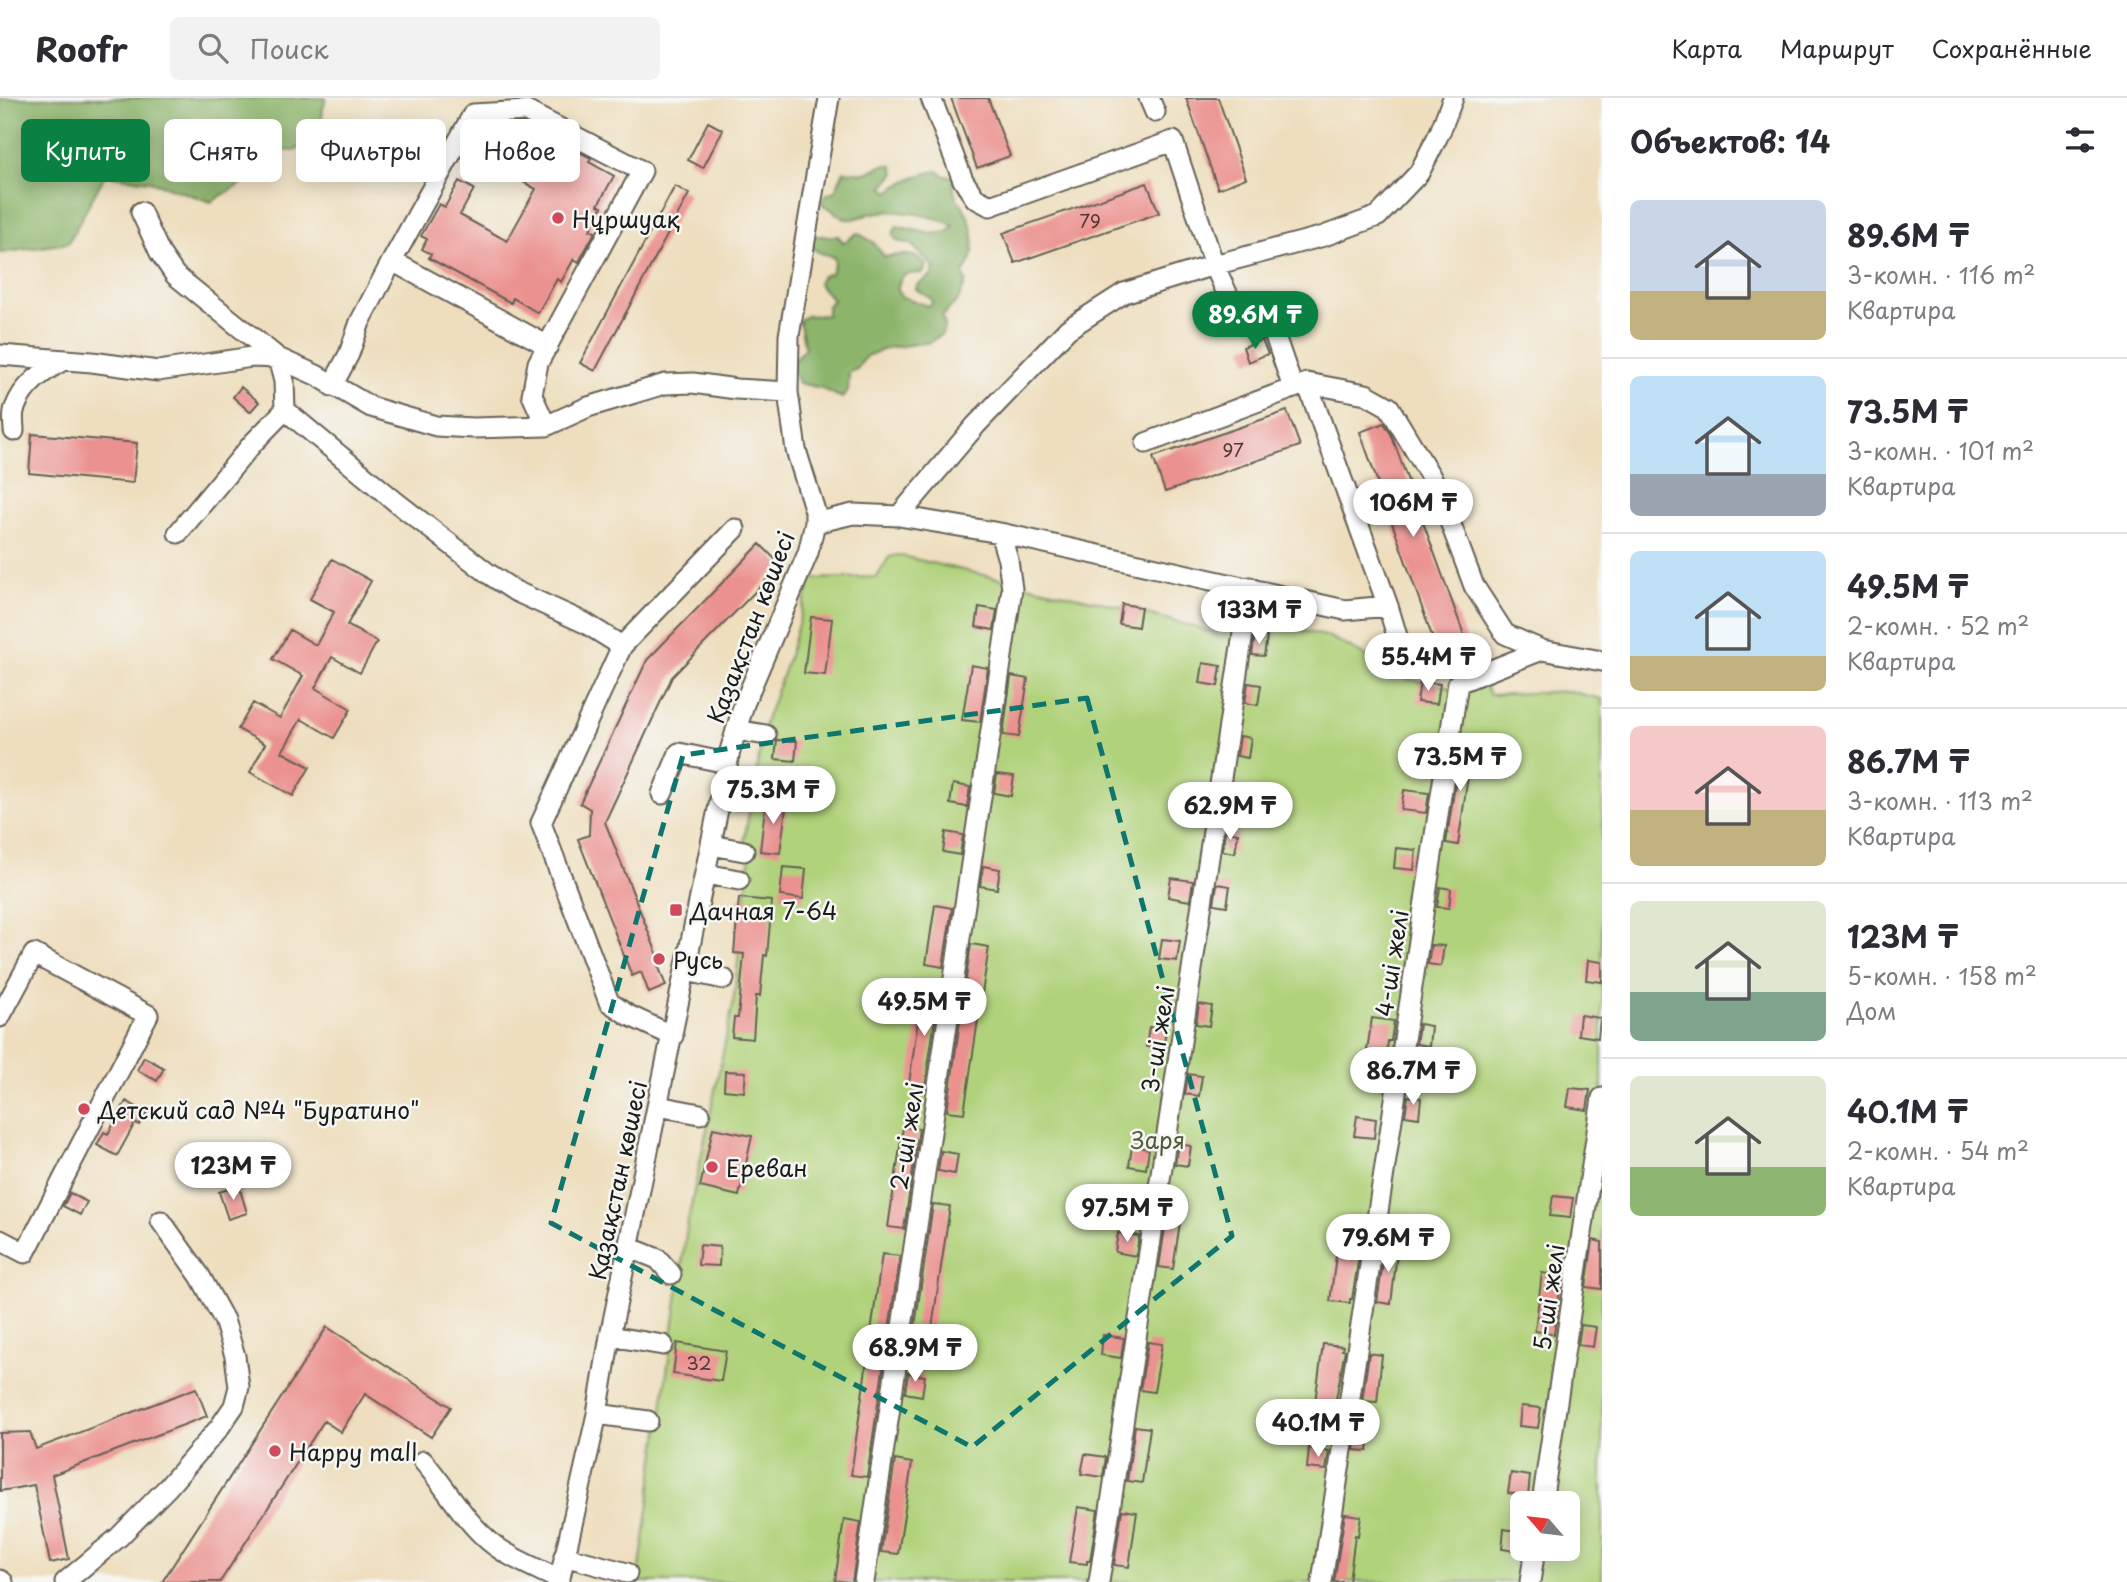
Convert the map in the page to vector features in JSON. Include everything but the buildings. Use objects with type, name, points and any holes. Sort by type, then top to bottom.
[{"type":"street","name":"Қазақстан көшесі","points":[[559,1581],[597,1413],[610,1336],[727,763],[744,704],[808,553],[815,523],[815,511],[796,450],[788,392],[789,337],[829,98]]},
{"type":"street","points":[[931,98],[963,180],[975,198],[990,206],[1172,141],[1214,265],[1234,308],[1274,333],[1300,385],[1388,606],[1400,646]]},
{"type":"street","points":[[899,516],[976,425],[1068,329],[1124,293],[1214,265],[1324,236],[1378,216],[1419,173],[1440,132],[1453,98]]},
{"type":"street","points":[[332,386],[349,354],[360,322],[473,114],[526,111],[642,171],[538,363],[532,395],[546,426]]},
{"type":"street","points":[[141,212],[160,253],[175,275],[278,358],[316,375],[371,407],[436,426],[546,426],[588,407],[665,384],[693,383],[736,390],[788,392]]},
{"type":"street","points":[[392,261],[548,346]]},
{"type":"street","points":[[0,355],[158,371],[252,357],[278,358]]},
{"type":"street","points":[[177,533],[253,443],[285,410],[284,381],[278,358]]},
{"type":"street","points":[[14,431],[13,409],[26,389],[44,371],[65,360]]},
{"type":"street","points":[[1146,443],[1300,385],[1366,394],[1389,407],[1437,487],[1474,586],[1505,634],[1542,650],[1602,661]]},
{"type":"street","points":[[285,410],[396,502],[489,574],[515,591],[585,623],[622,646]]},
{"type":"street","points":[[815,523],[853,514],[899,516],[1000,533],[1345,610],[1388,606]]},
{"type":"street","points":[[673,1036],[609,1002],[541,823],[622,646],[735,529]]},
{"type":"street","name":"2-ші желі","points":[[864,1582],[1012,589],[1008,560],[1000,533]]},
{"type":"street","name":"3-ші желі","points":[[1099,1582],[1250,587]]},
{"type":"street","name":"4-ші желі","points":[[1322,1582],[1458,683],[1542,650]]},
{"type":"street","points":[[736,730],[766,735]]},
{"type":"street","points":[[662,794],[680,753],[727,763]]},
{"type":"street","points":[[711,845],[744,851]]},
{"type":"street","points":[[705,874],[739,880]]},
{"type":"street","points":[[0,1017],[34,954],[148,1015],[24,1253],[0,1240]]},
{"type":"street","points":[[686,971],[724,979]]},
{"type":"street","name":"5-ші желі","points":[[1544,1491],[1602,1098]]},
{"type":"street","points":[[658,1106],[700,1114]]},
{"type":"street","points":[[65,1582],[119,1536],[167,1487],[219,1428],[234,1406],[239,1387],[235,1356],[224,1320],[200,1276],[161,1221]]},
{"type":"street","points":[[628,1247],[658,1259],[671,1274]]},
{"type":"street","points":[[610,1336],[663,1345]]},
{"type":"street","points":[[597,1413],[648,1421]]},
{"type":"street","points":[[423,1461],[486,1539],[559,1581]]},
{"type":"street","points":[[565,1556],[627,1573]]},
{"type":"street","points":[[1530,1582],[1533,1561]]},
{"type":"highlighted area","points":[[1087,698],[1232,1236],[972,1447],[551,1223],[683,755]]},
{"type":"green space","points":[[0,98],[326,98],[322,119],[296,119],[294,151],[282,150],[282,119],[164,119],[164,182],[244,182],[211,202],[150,181],[150,119],[21,119],[21,182],[101,182],[68,243],[0,253]]},
{"type":"green space","points":[[883,165],[892,165],[895,173],[883,187],[889,192],[924,174],[938,171],[944,176],[953,176],[955,196],[963,206],[972,231],[972,257],[963,273],[966,281],[959,299],[942,316],[945,325],[942,334],[930,342],[888,348],[866,356],[858,368],[849,373],[848,391],[842,398],[821,388],[798,383],[791,365],[805,347],[799,321],[806,316],[827,315],[827,306],[833,300],[818,283],[822,276],[831,273],[835,261],[833,257],[808,245],[811,236],[838,236],[844,243],[857,233],[873,242],[885,257],[902,255],[918,258],[927,265],[923,273],[904,275],[897,291],[902,297],[928,306],[932,304],[931,299],[916,289],[917,285],[932,275],[934,267],[911,244],[897,241],[893,234],[897,226],[931,234],[948,232],[953,226],[927,216],[896,212],[878,212],[846,219],[823,205],[822,201],[827,194],[835,191],[844,171],[866,173]]},
{"type":"green space","name":"Заря","points":[[897,555],[1122,607],[1216,633],[1231,615],[1330,637],[1408,679],[1449,687],[1456,699],[1484,684],[1490,695],[1569,691],[1602,699],[1602,1582],[638,1582],[688,1220],[733,1004],[751,848],[744,841],[765,723],[788,659],[811,579],[877,577],[889,557]]},
{"type":"place","name":"Нұршуақ","points":[[558,218]]},
{"type":"place","name":"Дачная 7-64","points":[[676,910]]},
{"type":"place","name":"Русь","points":[[659,959]]},
{"type":"place","name":"Детский сад №4 \"Буратино\"","points":[[84,1109]]},
{"type":"place","name":"Ереван","points":[[712,1167]]},
{"type":"place","name":"Happy mall","points":[[275,1451]]}]
